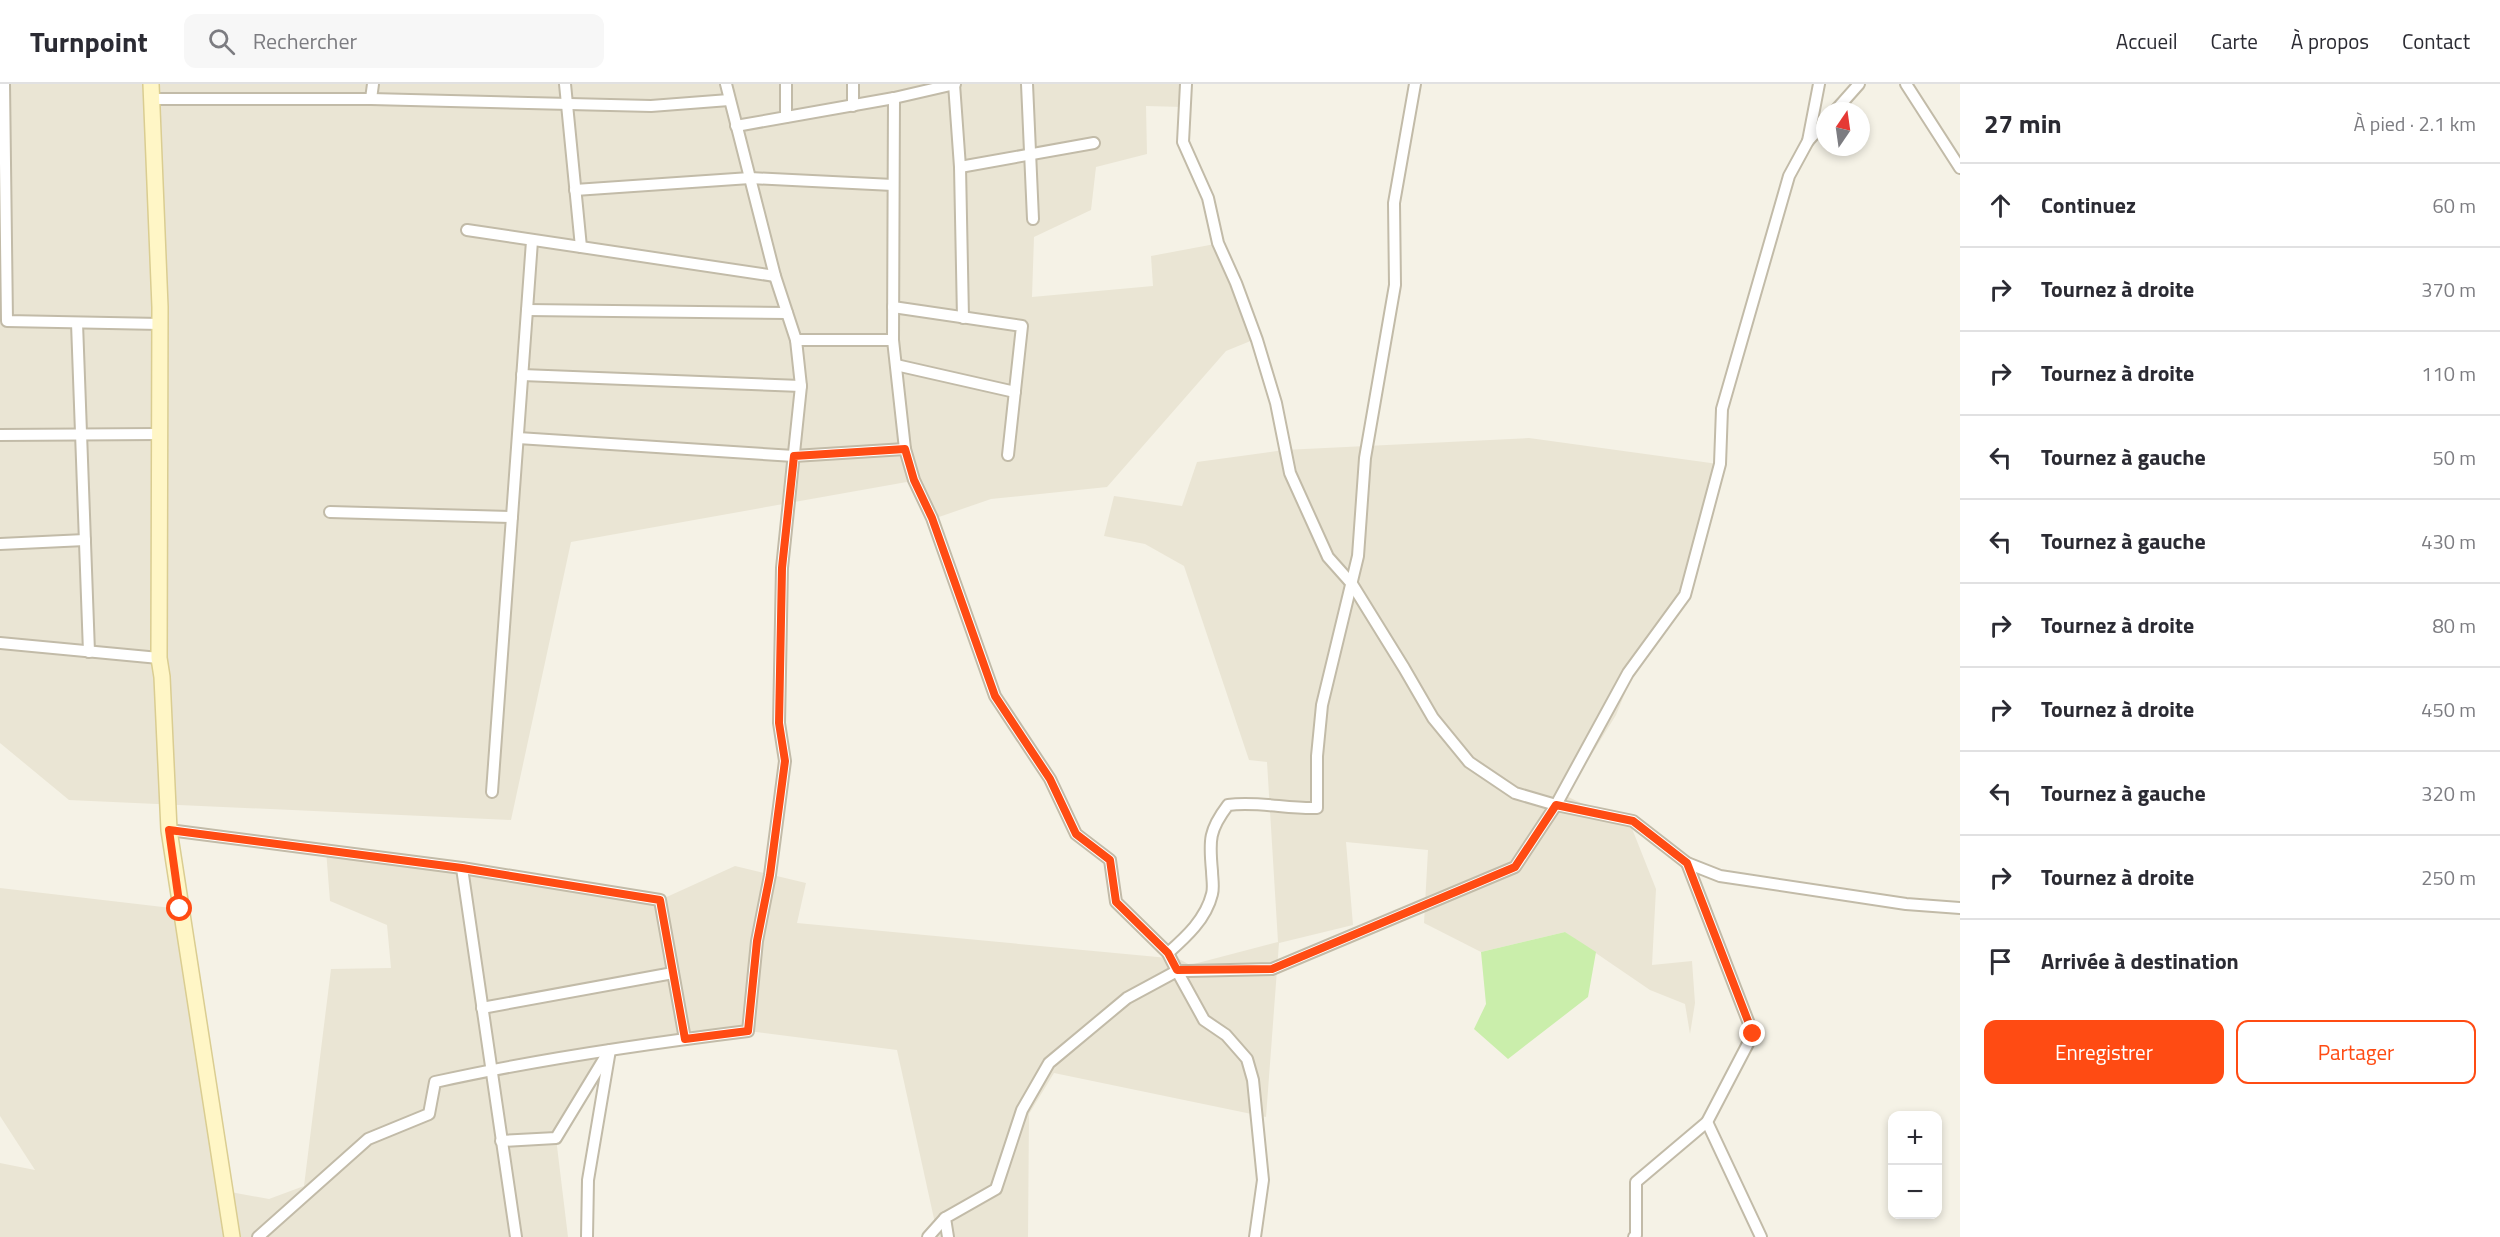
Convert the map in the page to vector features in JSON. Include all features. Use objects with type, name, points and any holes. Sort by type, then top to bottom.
[{"type":"main road","points":[[152,91],[160,324],[159,658],[162,677],[169,830],[232,1237]]},
{"type":"street","points":[[4,84],[7,321],[160,324]]},
{"type":"street","points":[[371,99],[373,84]]},
{"type":"street","points":[[565,84],[581,247]]},
{"type":"street","points":[[258,1237],[368,1139],[429,1114],[435,1082],[491,1069],[748,1031],[757,941],[770,875],[785,761],[779,723],[782,568],[801,386],[796,340],[775,276],[726,84]]},
{"type":"street","points":[[786,84],[786,117]]},
{"type":"street","points":[[853,84],[853,106]]},
{"type":"street","points":[[736,126],[853,106],[955,84],[960,167],[963,318]]},
{"type":"street","points":[[1027,84],[1033,219]]},
{"type":"street","points":[[1186,84],[1183,142],[1208,198],[1218,243],[1257,340],[1276,403],[1290,473],[1328,557],[1352,584],[1433,718],[1469,762],[1515,793],[1556,805],[1633,821],[1687,863],[1720,876],[1906,904],[1960,908]]},
{"type":"street","points":[[1168,953],[1193,931],[1208,906],[1213,892],[1210,850],[1214,823],[1228,806],[1251,802],[1297,808],[1317,808],[1317,756],[1322,705],[1358,556],[1365,458],[1395,285],[1394,203],[1415,84]]},
{"type":"street","points":[[1808,141],[1819,84]]},
{"type":"street","points":[[1843,102],[1859,84]]},
{"type":"street","points":[[1906,84],[1960,168]]},
{"type":"street","points":[[152,91],[651,106],[729,100]]},
{"type":"street","points":[[894,98],[893,340],[905,449],[914,480],[932,518],[995,696],[1050,779],[1076,834],[1110,860],[1116,902],[1168,953],[1204,1020],[1226,1035],[1247,1059],[1253,1080],[1263,1180],[1255,1237]]},
{"type":"street","points":[[928,1237],[945,1218],[996,1189],[1022,1110],[1049,1063],[1127,998],[1177,970],[1272,969],[1515,867],[1556,805],[1628,673],[1684,595],[1720,464],[1722,409],[1789,176],[1808,141],[1816,132]]},
{"type":"street","points":[[960,167],[1094,143]]},
{"type":"street","points":[[575,190],[750,177],[893,185]]},
{"type":"street","points":[[467,230],[775,276]]},
{"type":"street","points":[[492,792],[532,241]]},
{"type":"street","points":[[893,307],[1022,326],[1008,455]]},
{"type":"street","points":[[527,310],[787,313]]},
{"type":"street","points":[[77,323],[89,652]]},
{"type":"street","points":[[796,340],[893,340]]},
{"type":"street","points":[[896,365],[1015,392]]},
{"type":"street","points":[[522,375],[801,386]]},
{"type":"street","points":[[0,435],[159,434]]},
{"type":"street","points":[[518,438],[794,456],[905,449]]},
{"type":"street","points":[[330,512],[512,517]]},
{"type":"street","points":[[0,544],[85,540]]},
{"type":"street","points":[[0,643],[159,658]]},
{"type":"street","points":[[169,830],[462,868],[660,900],[685,1039]]},
{"type":"street","points":[[1634,1237],[1636,1235],[1635,1182],[1707,1122],[1753,1034],[1687,863]]},
{"type":"street","points":[[462,868],[516,1237]]},
{"type":"street","points":[[483,1008],[673,973]]},
{"type":"street","points":[[501,1141],[556,1138],[610,1050]]},
{"type":"street","points":[[587,1237],[588,1180],[610,1050]]},
{"type":"street","points":[[1707,1122],[1761,1237]]},
{"type":"street","points":[[945,1218],[948,1237]]},
{"type":"shaded area","points":[[0,84],[1184,84],[1183,107],[1146,106],[1147,154],[1096,167],[1091,210],[1034,237],[1032,297],[1153,286],[1151,256],[1215,244],[1233,284],[1253,340],[1226,351],[1107,487],[991,499],[936,518],[918,480],[571,542],[511,820],[69,800],[0,743]]},
{"type":"shaded area","points":[[1529,438],[1718,464],[1686,596],[1632,676],[1616,715],[1566,796],[1631,826],[1656,889],[1652,965],[1692,961],[1695,1003],[1690,1034],[1685,1004],[1650,990],[1565,932],[1481,952],[1424,923],[1428,850],[1346,842],[1353,925],[1279,943],[1266,1117],[1054,1073],[1029,1114],[1028,1237],[938,1237],[897,1050],[748,1031],[610,1050],[556,1138],[568,1237],[0,1237],[0,1163],[35,1170],[0,1116],[0,888],[180,909],[225,1191],[269,1199],[304,1186],[331,969],[391,968],[387,925],[330,901],[326,850],[660,900],[735,866],[806,883],[797,923],[1179,959],[1190,965],[1278,942],[1267,762],[1249,760],[1184,566],[1145,544],[1104,536],[1114,496],[1182,506],[1197,462],[1284,450]]},
{"type":"green space","points":[[1565,932],[1596,952],[1588,997],[1508,1059],[1474,1029],[1486,1004],[1481,952]]},
{"type":"route","points":[[180,909],[169,830],[462,868],[660,900],[685,1039],[748,1031],[757,941],[770,875],[785,761],[779,723],[782,568],[794,456],[905,449],[914,480],[932,518],[995,696],[1050,779],[1076,834],[1110,860],[1116,902],[1168,953],[1177,970],[1272,969],[1515,867],[1556,805],[1633,821],[1687,863],[1753,1034]]}]
